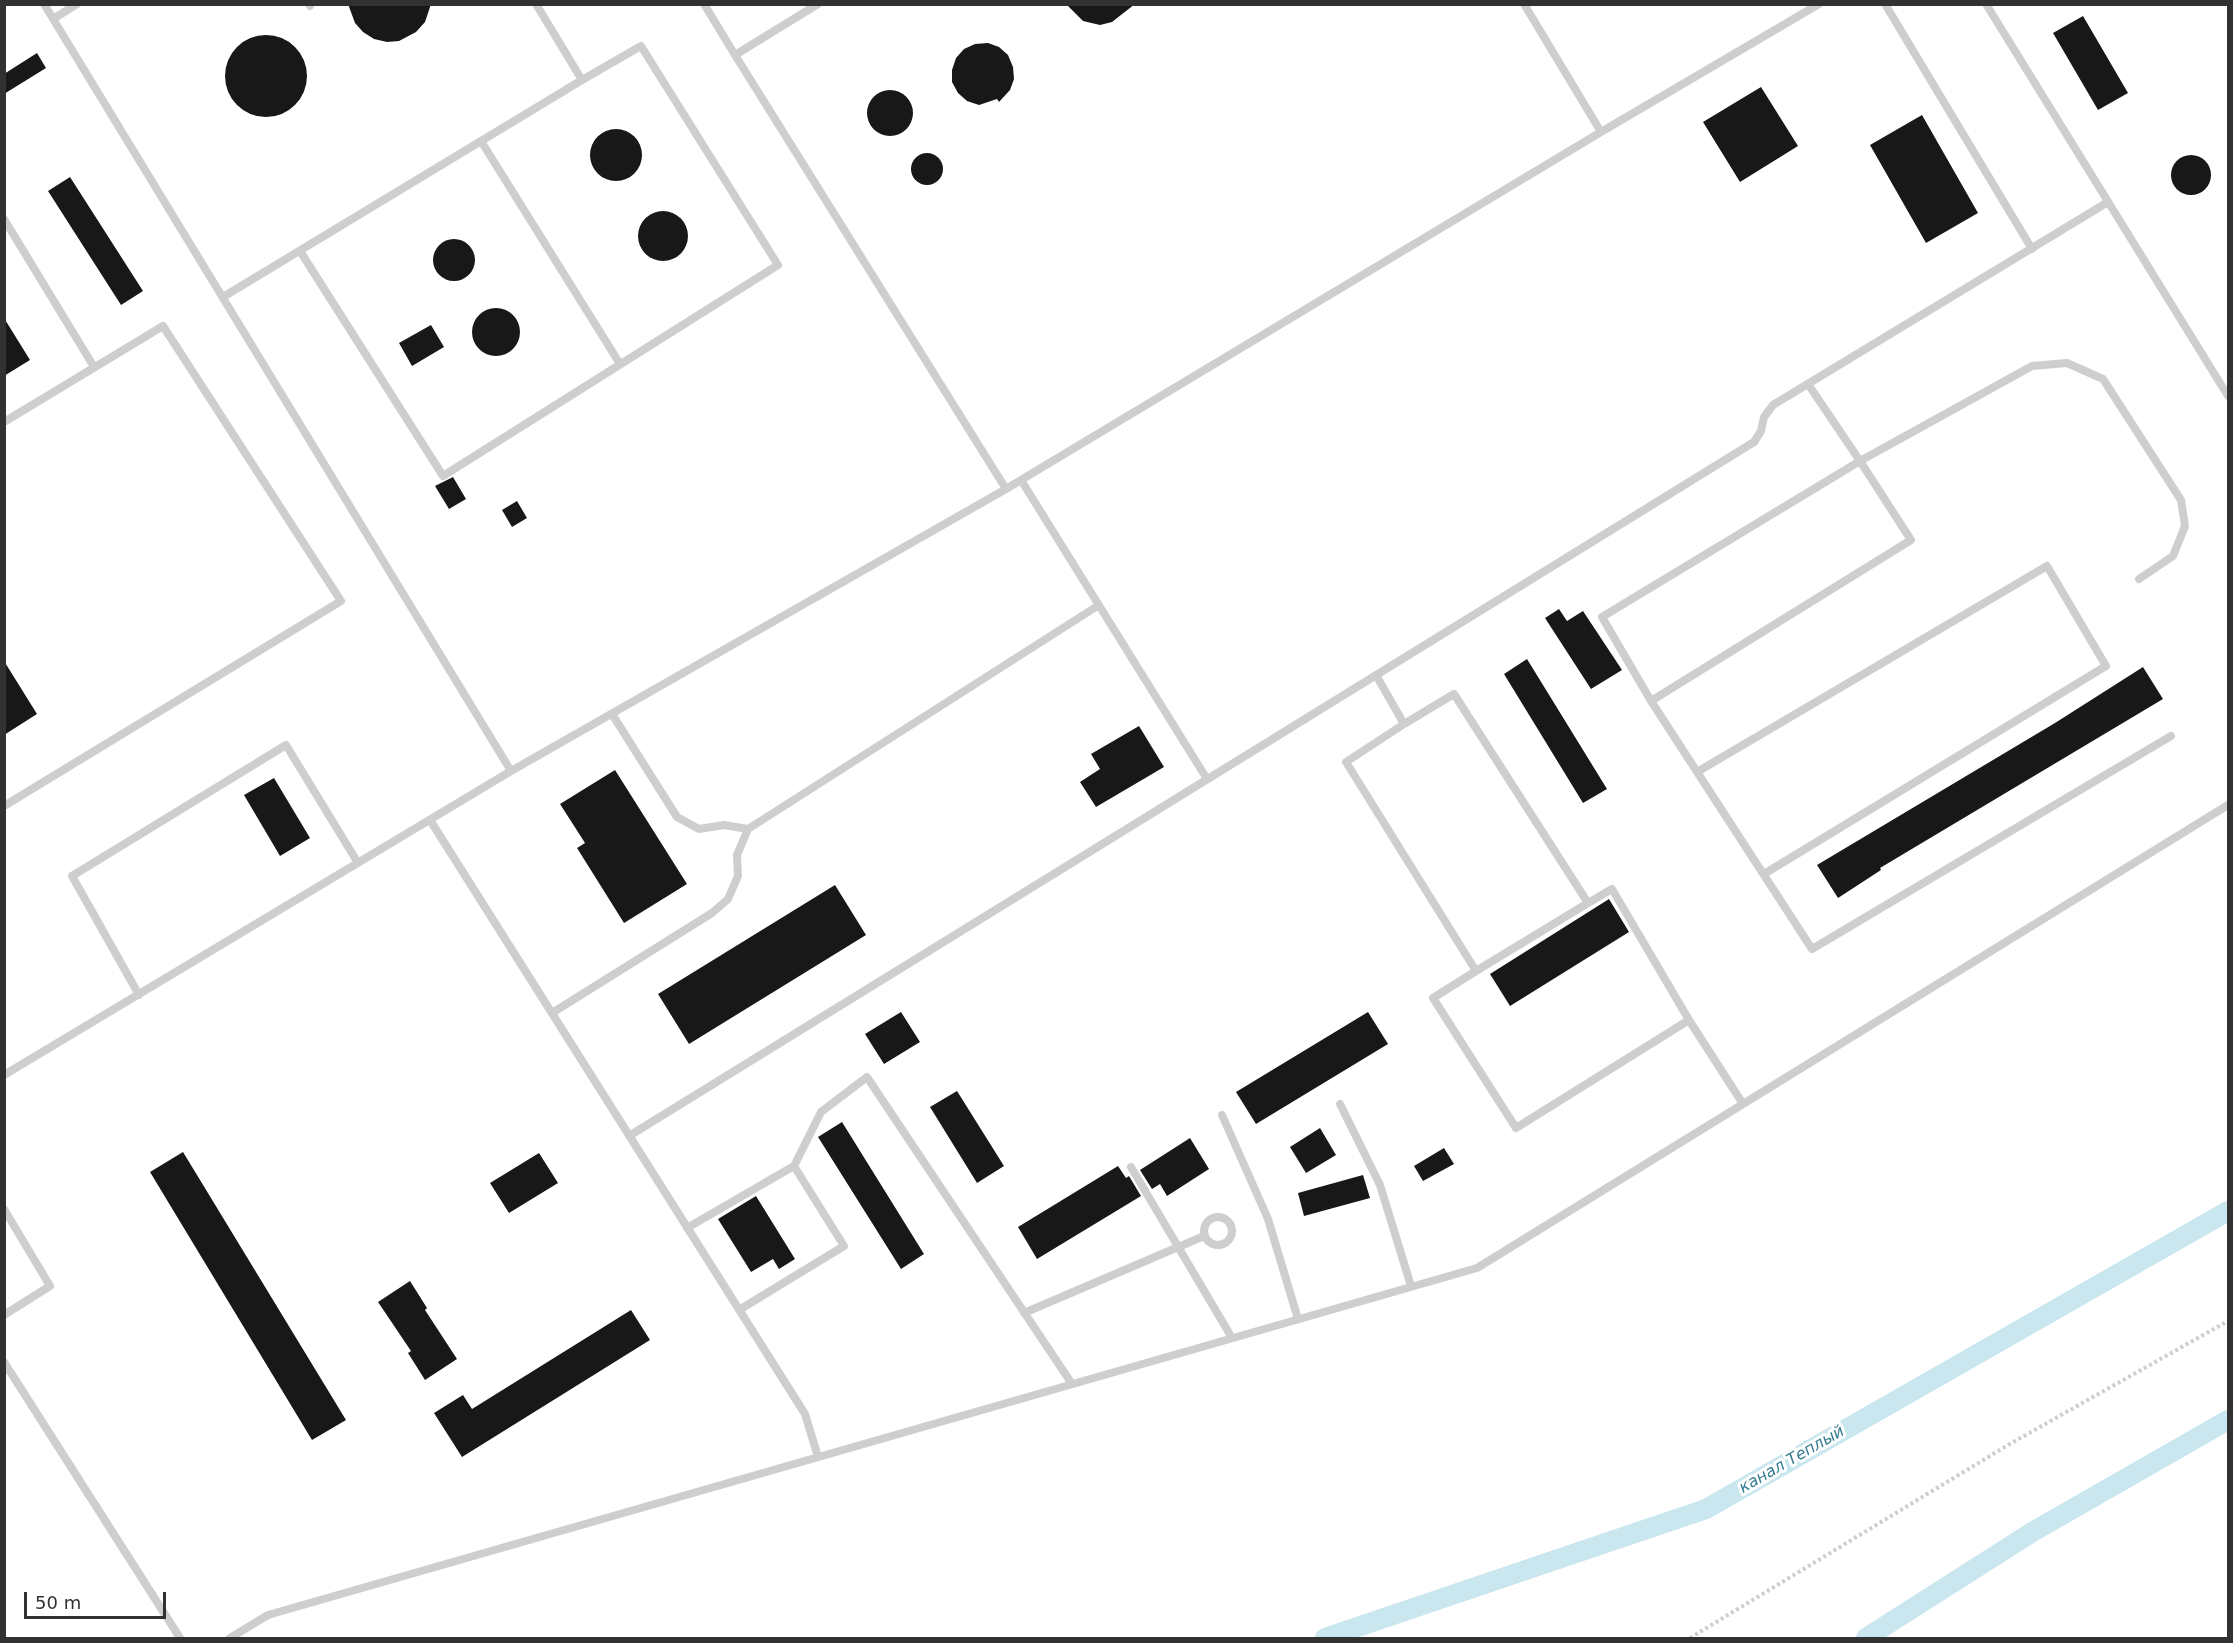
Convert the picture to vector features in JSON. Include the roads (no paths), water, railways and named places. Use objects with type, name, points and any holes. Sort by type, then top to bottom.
[{"type":"lane","points":[[44,4],[512,771]]},
{"type":"lane","points":[[53,19],[77,4]]},
{"type":"lane","points":[[536,4],[582,80]]},
{"type":"lane","points":[[704,4],[1006,489]]},
{"type":"lane","points":[[735,55],[818,4]]},
{"type":"lane","points":[[1524,4],[1601,132]]},
{"type":"lane","points":[[4,1075],[512,771],[1006,489],[1818,4]]},
{"type":"lane","points":[[1885,4],[2032,249]]},
{"type":"lane","points":[[1986,4],[2229,396]]},
{"type":"lane","points":[[223,297],[641,46],[778,265],[443,476],[300,251]]},
{"type":"lane","points":[[481,141],[620,364]]},
{"type":"lane","points":[[629,1136],[1754,442],[1761,431],[1764,417],[1773,405],[2108,202]]},
{"type":"lane","points":[[4,219],[94,367]]},
{"type":"lane","points":[[4,422],[163,326],[341,601],[4,806]]},
{"type":"lane","points":[[2139,579],[2173,556],[2185,526],[2181,500],[2103,379],[2067,363],[2032,366],[1860,461],[1602,617],[1651,701],[1812,949],[2171,736]]},
{"type":"lane","points":[[1651,701],[1911,540],[1808,384]]},
{"type":"lane","points":[[1021,480],[1207,779]]},
{"type":"lane","points":[[1697,772],[2047,566],[2106,666],[1764,874]]},
{"type":"lane","points":[[552,1013],[712,913],[728,899],[738,876],[737,855],[748,829],[1099,605]]},
{"type":"lane","points":[[1376,675],[1404,724]]},
{"type":"lane","points":[[1476,971],[1346,762],[1404,724],[1454,694],[1588,903]]},
{"type":"lane","points":[[612,714],[677,817],[699,829],[724,825],[748,829]]},
{"type":"lane","points":[[139,995],[72,876],[286,745],[358,863]]},
{"type":"lane","points":[[230,1638],[268,1615],[1477,1268],[2229,806]]},
{"type":"lane","points":[[430,820],[805,1414],[818,1457]]},
{"type":"lane","points":[[1689,1020],[1516,1128],[1433,998],[1612,889],[1689,1020],[1743,1104]]},
{"type":"lane","points":[[687,1228],[794,1166],[821,1112],[867,1077],[1072,1384]]},
{"type":"lane","points":[[1340,1104],[1380,1185],[1411,1287]]},
{"type":"lane","points":[[1222,1115],[1268,1219],[1298,1319]]},
{"type":"lane","points":[[739,1310],[844,1246],[794,1166]]},
{"type":"lane","points":[[1131,1167],[1232,1338]]},
{"type":"lane","points":[[4,1209],[50,1286],[4,1315]]},
{"type":"lane","points":[[1024,1313],[1204,1236]]},
{"type":"lane","points":[[4,1362],[180,1638]]},
{"type":"waterway","name":"канал Теплый","points":[[1325,1638],[1706,1509],[2228,1211]]},
{"type":"waterway","name":"канал Теплый","points":[[1866,1638],[2034,1531],[2228,1420]]}]
